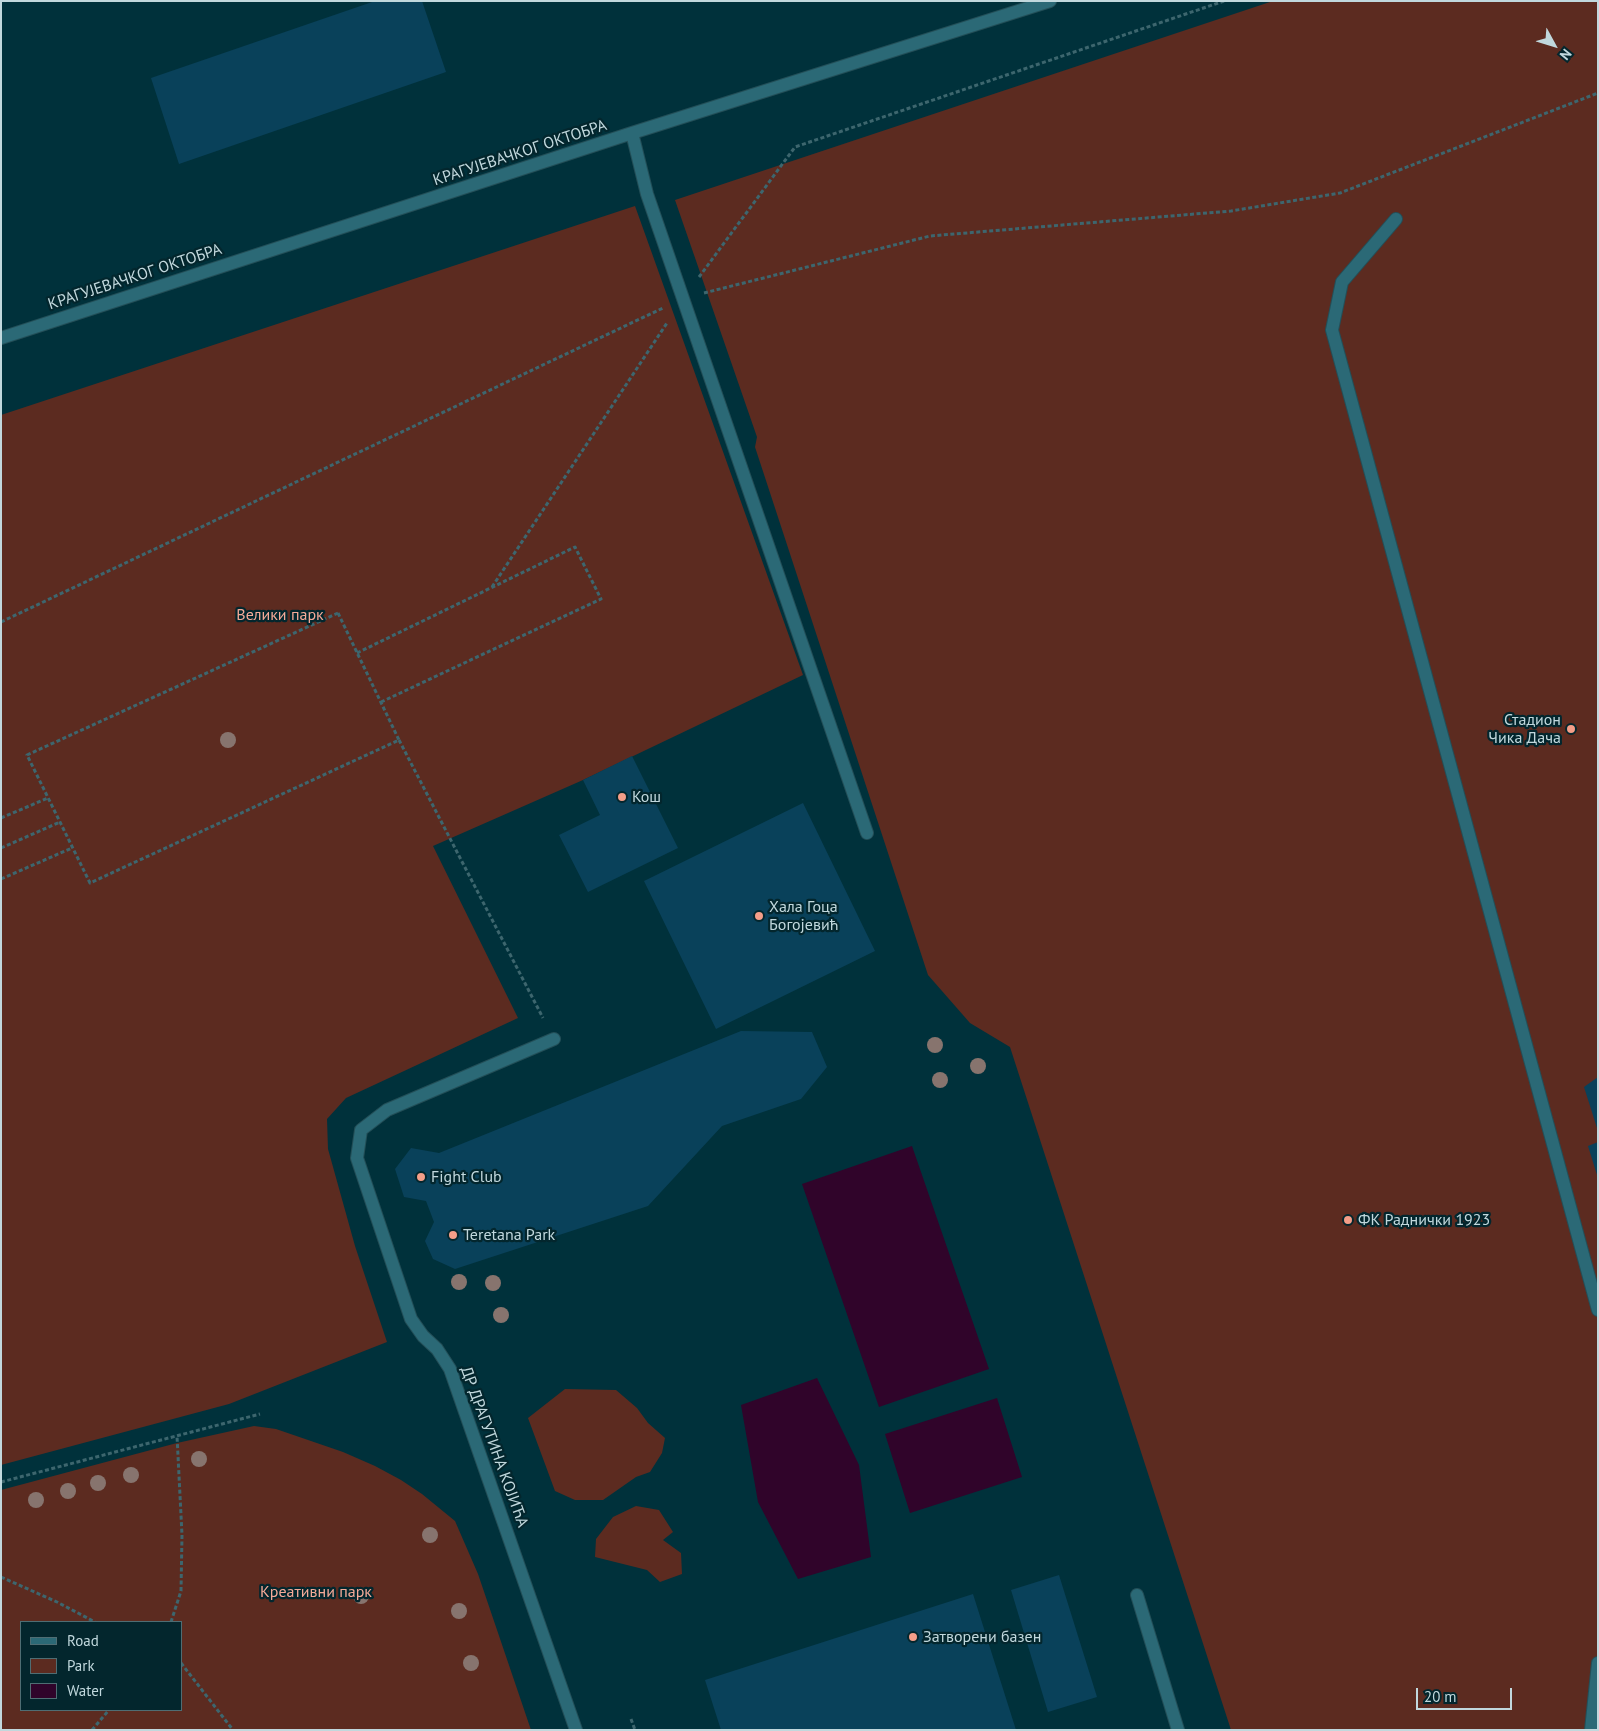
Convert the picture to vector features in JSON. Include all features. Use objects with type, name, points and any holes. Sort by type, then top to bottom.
[{"type":"street","name":"КРАГУЈЕВАЧКОГ ОКТОБРА","points":[[1,338],[1050,1]]},
{"type":"street","points":[[632,134],[647,194],[867,833]]},
{"type":"street","points":[[1396,219],[1342,282],[1332,330],[1598,1310]]},
{"type":"street","name":"ДР ДРАГУТИНА КОЈИЋА","points":[[554,1038],[387,1110],[361,1130],[356,1158],[411,1319],[423,1336],[437,1349],[450,1369],[576,1730]]},
{"type":"street","points":[[1137,1595],[1178,1730]]},
{"type":"street","points":[[1591,1730],[1598,1663]]},
{"type":"path","points":[[492,587],[684,298],[795,147],[1224,1]]},
{"type":"path","points":[[1,622],[684,298],[930,236],[1231,211],[1340,193],[1598,93]]},
{"type":"path","points":[[357,653],[575,547],[601,599],[380,702]]},
{"type":"path","points":[[399,740],[90,883],[27,755],[338,613],[399,740],[554,1038]]},
{"type":"path","points":[[1,818],[48,798]]},
{"type":"path","points":[[1,848],[60,822]]},
{"type":"path","points":[[1,879],[72,848]]},
{"type":"path","points":[[1,1482],[260,1414]]},
{"type":"path","points":[[171,1621],[181,1591],[182,1535],[177,1436]]},
{"type":"path","points":[[1,1577],[57,1602],[93,1621]]},
{"type":"path","points":[[182,1664],[233,1730]]},
{"type":"path","points":[[92,1730],[108,1711]]},
{"type":"path","points":[[631,1719],[635,1730]]},
{"type":"green space","points":[[1273,1],[1598,1],[1598,1730],[1231,1730],[1010,1047],[970,1023],[928,975],[755,447],[757,437],[675,200]]},
{"type":"green space","name":"Велики парк","points":[[635,206],[803,675],[583,780],[433,846],[518,1018],[346,1098],[327,1119],[328,1149],[355,1246],[387,1342],[229,1404],[1,1465],[1,415]]},
{"type":"green space","points":[[565,1389],[616,1390],[637,1408],[648,1423],[665,1438],[662,1453],[650,1472],[636,1477],[603,1500],[575,1500],[555,1491],[528,1418]]},
{"type":"green space","name":"Креативни парк","points":[[254,1426],[276,1429],[343,1452],[375,1466],[422,1494],[455,1521],[478,1574],[531,1730],[1,1730],[1,1490],[177,1443]]},
{"type":"green space","points":[[636,1506],[659,1510],[673,1532],[663,1540],[681,1553],[682,1574],[660,1582],[647,1570],[595,1557],[596,1539],[613,1517]]},
{"type":"water","points":[[912,1146],[989,1369],[879,1407],[802,1184]]},
{"type":"water","points":[[817,1378],[859,1465],[871,1557],[798,1579],[758,1502],[741,1405]]},
{"type":"water","points":[[997,1398],[1022,1477],[910,1513],[885,1434]]},
{"type":"building","points":[[375,1],[422,1],[446,72],[179,164],[151,78]]},
{"type":"building","name":"Кош","points":[[632,756],[678,848],[588,892],[559,835],[600,815],[583,780]]},
{"type":"building","name":"Хала Гоца Богојевић","points":[[803,803],[875,951],[716,1029],[644,881]]},
{"type":"building","points":[[741,1031],[812,1032],[827,1067],[801,1099],[722,1126],[648,1206],[455,1269],[433,1259],[425,1241],[434,1222],[426,1201],[404,1197],[395,1169],[411,1148],[439,1153]]},
{"type":"building","points":[[1598,1077],[1598,1128],[1597,1128],[1584,1087]]},
{"type":"building","points":[[1598,1142],[1598,1175],[1597,1175],[1588,1146]]},
{"type":"building","points":[[1059,1575],[1097,1697],[1048,1712],[1011,1590]]},
{"type":"building","name":"Затворени базен","points":[[973,1594],[1016,1730],[721,1730],[705,1680]]},
{"type":"place","name":"Стадион Чика Дача","points":[[1571,729]]},
{"type":"place","name":"Кош","points":[[622,797]]},
{"type":"place","name":"Хала Гоца Богојевић","points":[[759,916]]},
{"type":"place","name":"Fight Club","points":[[421,1177]]},
{"type":"place","name":"ФК Раднички 1923","points":[[1348,1220]]},
{"type":"place","name":"Teretana Park","points":[[453,1235]]},
{"type":"place","name":"Затворени базен","points":[[913,1637]]}]
